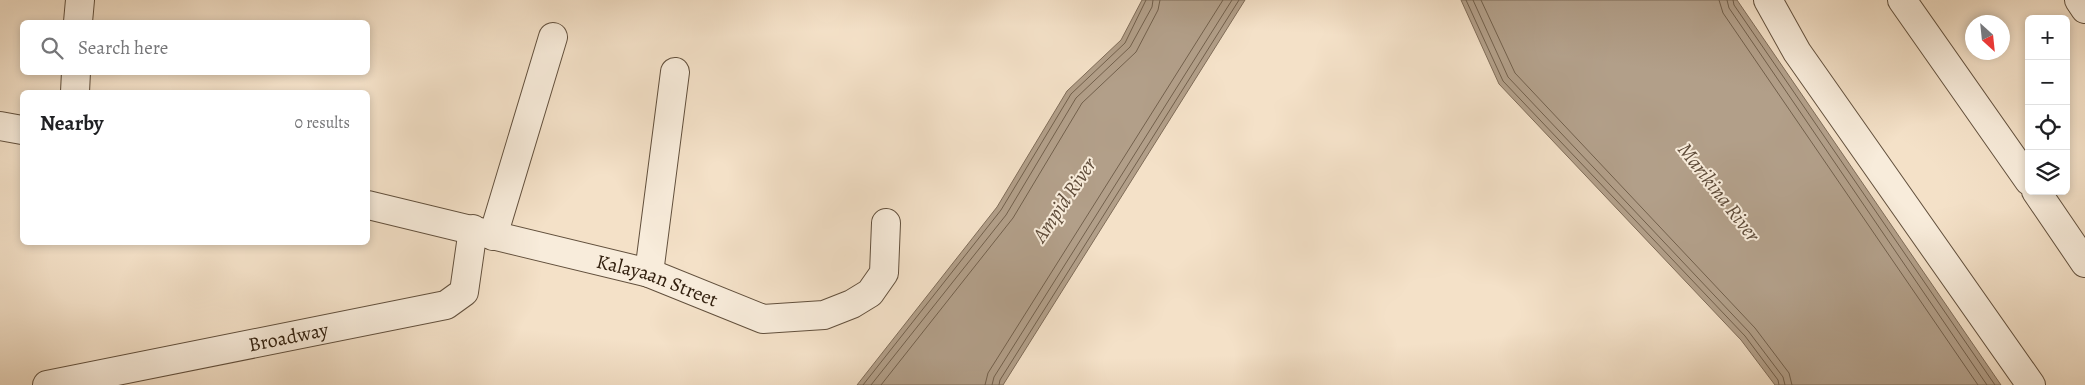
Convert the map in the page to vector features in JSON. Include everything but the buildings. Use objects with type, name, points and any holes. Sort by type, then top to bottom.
[{"type":"street","points":[[78,20],[80,0]]},
{"type":"street","points":[[1768,0],[1797,52],[2031,385]]},
{"type":"street","points":[[1902,0],[2025,175]]},
{"type":"street","points":[[2079,0],[2085,9]]},
{"type":"street","name":"Broadway","points":[[47,385],[446,305],[456,300],[464,292],[483,233],[553,37]]},
{"type":"street","points":[[649,273],[675,72]]},
{"type":"street","points":[[75,90],[76,75]]},
{"type":"street","points":[[0,126],[20,130]]},
{"type":"street","points":[[2039,195],[2085,264]]},
{"type":"street","name":"Kalayaan Street","points":[[370,205],[649,273],[763,319],[824,315],[852,304],[870,293],[884,273],[886,223]]},
{"type":"water","name":"Ampid River","points":[[1142,0],[1245,0],[1003,385],[857,385],[997,207],[1067,91],[1121,40]]},
{"type":"water","name":"Marikina River","points":[[1461,0],[1737,0],[2001,385],[1775,385],[1741,340],[1499,84]]}]
